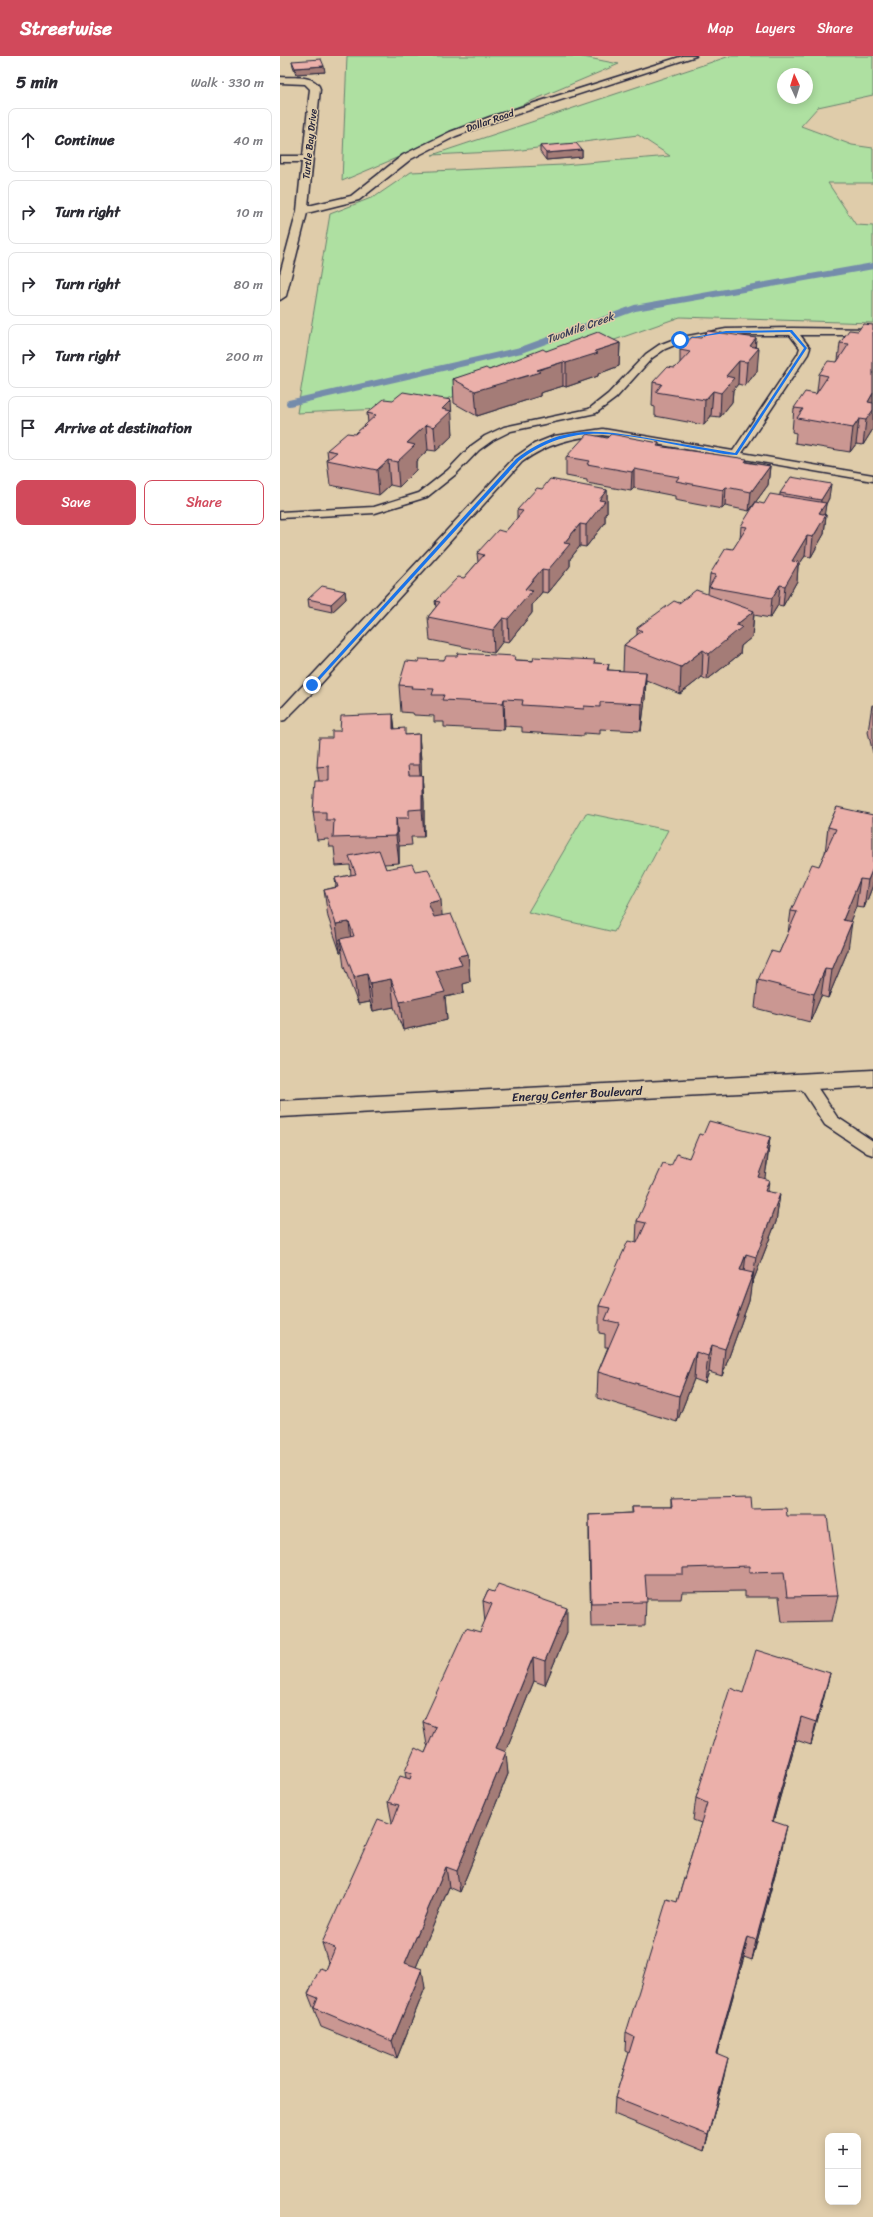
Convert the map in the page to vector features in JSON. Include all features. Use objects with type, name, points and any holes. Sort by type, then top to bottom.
[{"type":"street","name":"Dollar Road","points":[[302,211],[355,198],[407,157],[453,134],[493,119],[692,56]]},
{"type":"street","name":"Turtle Bay Drive","points":[[280,80],[307,82],[314,85],[316,89],[302,211],[280,296]]},
{"type":"street","points":[[280,159],[308,159]]},
{"type":"street","name":"Energy Center Boulevard","points":[[280,1109],[873,1078]]},
{"type":"lane","points":[[736,454],[803,354],[805,348],[792,331]]},
{"type":"lane","points":[[280,515],[375,510],[423,495],[452,472],[475,448],[489,438],[508,430],[578,415],[596,409],[612,396],[648,356],[662,347],[680,340],[702,335],[792,331],[873,332]]},
{"type":"lane","points":[[280,717],[312,685],[518,460],[548,441],[574,434],[603,432],[873,478]]},
{"type":"lane","points":[[805,1082],[831,1121],[873,1149]]},
{"type":"green space","points":[[347,56],[578,56],[619,64],[342,181]]},
{"type":"green space","points":[[730,56],[873,56],[873,95],[818,107],[801,126],[852,145],[873,148],[873,183],[828,183],[856,225],[873,226],[873,323],[680,317],[424,407],[297,413],[330,214],[376,196],[411,172],[563,165],[670,156],[638,135],[514,151],[432,155]]},
{"type":"green space","points":[[586,813],[668,830],[614,932],[528,912]]},
{"type":"building","points":[[321,59],[324,66],[295,68],[292,61]]},
{"type":"building","points":[[576,143],[582,150],[546,153],[540,146]]},
{"type":"building","points":[[863,324],[873,325],[873,393],[868,402],[873,403],[873,410],[866,420],[859,419],[853,428],[797,418],[803,409],[794,408],[805,392],[816,394],[828,376],[819,374],[828,361],[837,362],[849,344],[840,343],[849,330],[858,331]]},
{"type":"building","points":[[708,331],[756,338],[750,346],[759,348],[747,362],[739,361],[726,376],[734,378],[721,393],[713,391],[705,400],[656,392],[662,384],[653,382],[667,367],[675,368],[690,352],[680,350],[692,337],[701,338]]},
{"type":"building","points":[[598,332],[620,343],[595,351],[598,353],[537,370],[540,372],[475,391],[453,379],[486,368],[489,370],[543,349],[546,351]]},
{"type":"building","points":[[403,392],[451,400],[442,409],[451,411],[434,427],[426,425],[407,443],[415,445],[397,462],[388,460],[377,470],[327,460],[337,452],[327,450],[347,433],[355,434],[376,415],[367,413],[384,399],[393,400]]},
{"type":"building","points":[[587,434],[607,438],[611,434],[659,443],[657,446],[747,459],[745,462],[770,466],[751,492],[726,487],[723,490],[676,481],[679,477],[634,469],[632,472],[587,464],[589,461],[566,457]]},
{"type":"building","points":[[791,477],[831,484],[821,500],[780,493]]},
{"type":"building","points":[[550,479],[607,490],[599,500],[605,501],[586,525],[580,524],[564,543],[570,544],[548,570],[542,569],[525,589],[532,591],[508,619],[503,618],[493,630],[428,617],[440,602],[435,601],[458,577],[464,578],[484,555],[477,553],[498,530],[505,532],[523,511],[517,510],[537,488],[542,489]]},
{"type":"building","points":[[770,494],[826,503],[819,513],[826,515],[813,537],[807,536],[792,561],[799,562],[785,586],[780,585],[772,598],[709,587],[716,575],[710,574],[726,548],[733,549],[747,527],[741,526],[756,502],[764,504]]},
{"type":"building","points":[[322,586],[345,591],[331,604],[308,599]]},
{"type":"building","points":[[696,590],[754,611],[736,625],[742,627],[709,654],[703,650],[681,667],[624,645],[642,631],[637,628],[674,601],[679,603]]},
{"type":"building","points":[[458,653],[515,656],[514,660],[533,661],[534,657],[595,660],[594,663],[609,664],[607,670],[646,672],[642,704],[600,702],[600,707],[584,706],[584,709],[522,705],[523,700],[504,699],[503,703],[442,700],[444,695],[432,695],[434,689],[411,688],[412,686],[399,685],[406,661],[418,662],[419,659],[444,660],[446,656],[457,656]]},
{"type":"building","points":[[393,714],[393,729],[405,728],[405,735],[419,734],[419,765],[408,765],[409,775],[422,775],[422,809],[409,810],[409,818],[396,818],[396,836],[333,838],[334,820],[326,820],[326,812],[313,812],[315,781],[329,781],[329,766],[317,767],[319,738],[332,738],[332,731],[340,731],[341,716]]},
{"type":"building","points":[[837,807],[873,815],[873,868],[868,880],[860,879],[843,920],[852,922],[832,970],[825,969],[814,994],[758,980],[771,951],[779,953],[797,912],[791,911],[812,864],[819,866],[836,829],[828,827]]},
{"type":"building","points":[[379,850],[386,869],[412,864],[415,871],[428,869],[441,900],[428,903],[434,917],[451,914],[468,954],[458,956],[462,965],[436,971],[445,992],[400,1002],[391,979],[370,983],[367,974],[354,977],[340,939],[354,936],[349,922],[336,924],[324,890],[338,887],[335,878],[356,874],[349,856]]},
{"type":"building","points":[[709,1121],[770,1137],[766,1150],[768,1150],[758,1177],[769,1180],[765,1191],[780,1194],[756,1257],[746,1254],[740,1270],[753,1273],[725,1349],[712,1345],[708,1356],[696,1352],[679,1396],[598,1372],[619,1323],[605,1320],[610,1308],[599,1306],[628,1241],[637,1243],[646,1223],[637,1221],[663,1164],[671,1166],[677,1154],[689,1158],[699,1134],[703,1135]]},
{"type":"building","points":[[751,1497],[752,1509],[786,1508],[787,1516],[827,1516],[838,1596],[787,1597],[784,1572],[749,1573],[749,1566],[683,1568],[683,1574],[645,1574],[647,1602],[591,1603],[589,1515],[633,1513],[632,1507],[672,1507],[671,1499]]},
{"type":"building","points":[[498,1584],[567,1608],[545,1661],[533,1657],[496,1748],[506,1752],[457,1871],[446,1867],[405,1963],[422,1969],[392,2041],[314,2008],[318,1998],[308,1994],[320,1968],[326,1970],[335,1948],[322,1943],[378,1819],[392,1824],[399,1805],[388,1802],[400,1776],[410,1779],[412,1773],[405,1771],[415,1748],[425,1753],[436,1727],[423,1722],[466,1628],[480,1632],[492,1604],[483,1601],[488,1590],[494,1592]]},
{"type":"building","points":[[756,1650],[830,1673],[816,1722],[801,1717],[772,1821],[787,1826],[756,1940],[748,1937],[716,2053],[728,2058],[708,2135],[615,2098],[634,2037],[626,2033],[667,1899],[677,1902],[707,1803],[696,1798],[730,1688],[743,1693]]},
{"type":"waterway","name":"TwoMile Creek","points":[[289,403],[521,350],[635,308],[873,266]]},
{"type":"route","points":[[312,685],[518,460],[530,451],[548,441],[574,434],[603,432],[631,435],[736,454],[803,354],[805,348],[802,342],[792,331],[726,332],[680,340]]}]
